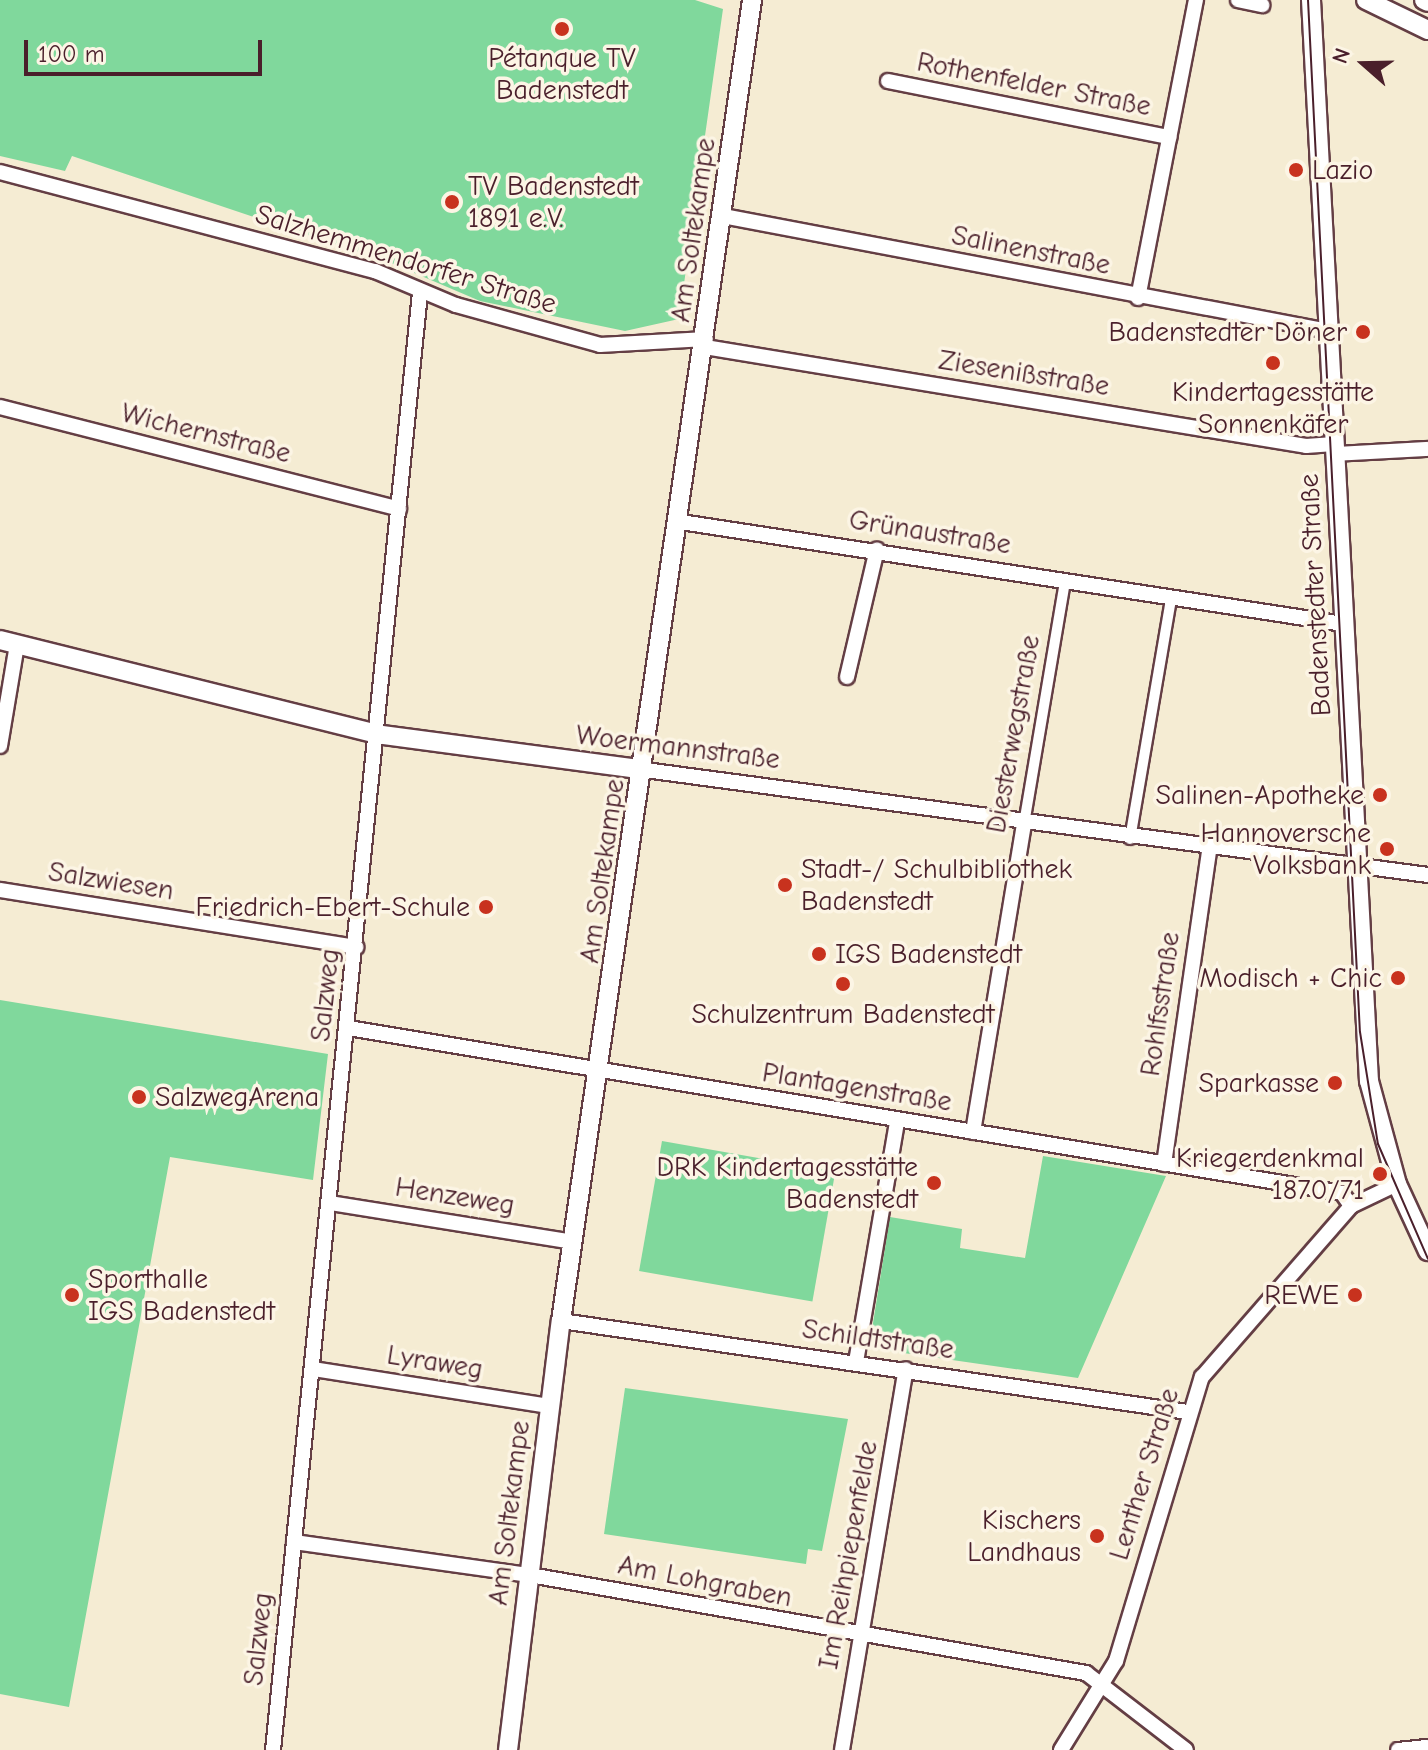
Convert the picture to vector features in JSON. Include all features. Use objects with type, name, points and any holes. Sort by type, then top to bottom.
[{"type":"street","name":"Am Soltekampe","points":[[508,1750],[561,1321],[601,1071],[681,522],[752,0]]},
{"type":"street","points":[[1138,298],[1196,0]]},
{"type":"street","points":[[1238,0],[1262,5]]},
{"type":"street","name":"Badenstedter Straße","points":[[1311,0],[1369,1081],[1397,1184],[1428,1251]]},
{"type":"street","points":[[1366,0],[1428,30]]},
{"type":"street","name":"Rothenfelder Straße","points":[[888,81],[1169,137]]},
{"type":"street","name":"Salzhemmendorfer Straße","points":[[0,172],[375,271],[420,292],[600,345],[705,343]]},
{"type":"street","name":"Salinenstraße","points":[[723,216],[1138,298],[1329,331]]},
{"type":"street","name":"Salzweg","points":[[273,1750],[420,292]]},
{"type":"street","name":"Ziesenißstraße","points":[[705,343],[1306,446],[1428,449]]},
{"type":"street","name":"Wichernstraße","points":[[0,407],[399,509]]},
{"type":"street","name":"Grünaustraße","points":[[681,522],[877,549],[1344,624]]},
{"type":"street","points":[[847,677],[877,549]]},
{"type":"street","name":"Diesterwegstraße","points":[[973,1132],[1065,581]]},
{"type":"street","points":[[1130,839],[1171,598]]},
{"type":"street","points":[[0,746],[8,642]]},
{"type":"street","name":"Woermannstraße","points":[[8,642],[376,734],[1209,851],[1428,875]]},
{"type":"street","name":"Rohlfsstraße","points":[[1164,1164],[1209,851]]},
{"type":"street","name":"Salzwiesen","points":[[0,890],[356,947]]},
{"type":"street","name":"Plantagenstraße","points":[[348,1028],[1342,1193],[1351,1206]]},
{"type":"street","points":[[856,1362],[897,1121]]},
{"type":"street","name":"Lenther Straße","points":[[1061,1750],[1116,1661],[1188,1412],[1213,1361],[1351,1206],[1397,1184]]},
{"type":"street","name":"Henzeweg","points":[[330,1203],[573,1242]]},
{"type":"street","name":"Schildtstraße","points":[[561,1321],[1188,1412]]},
{"type":"street","name":"Lyraweg","points":[[313,1369],[550,1406]]},
{"type":"street","name":"Im Reihpiepenfelde","points":[[842,1750],[906,1369]]},
{"type":"street","name":"Am Lohgraben","points":[[294,1542],[530,1575],[860,1637],[1086,1673],[1186,1750]]},
{"type":"street","points":[[1398,1750],[1428,1747]]},
{"type":"green space","name":"TV Badenstedt 1891 e.V.","points":[[0,0],[695,0],[723,9],[679,319],[625,331],[480,301],[391,263],[72,156],[65,171],[0,156]]},
{"type":"green space","name":"Sporthalle IGS Badenstedt","points":[[0,1000],[328,1054],[313,1180],[170,1157],[69,1707],[0,1694]]},
{"type":"green space","points":[[662,1141],[835,1172],[812,1302],[639,1271]]},
{"type":"green space","points":[[1043,1156],[1166,1176],[1078,1378],[869,1348],[890,1217],[962,1229],[960,1248],[1025,1258]]},
{"type":"green space","points":[[625,1388],[848,1419],[822,1551],[808,1549],[806,1564],[604,1534]]},
{"type":"tram line","points":[[1308,0],[1360,1032],[1378,1144],[1428,1259]]},
{"type":"place","name":"Pétanque TV Badenstedt","points":[[562,29]]},
{"type":"place","name":"Lazio","points":[[1296,170]]},
{"type":"place","name":"TV Badenstedt 1891 e.V.","points":[[452,202]]},
{"type":"place","name":"Badenstedter Döner","points":[[1363,332]]},
{"type":"place","name":"Kindertagesstätte Sonnenkäfer","points":[[1273,363]]},
{"type":"place","name":"Salinen-Apotheke","points":[[1380,795]]},
{"type":"place","name":"Hannoversche Volksbank","points":[[1387,849]]},
{"type":"place","name":"Stadt-/ Schulbibliothek Badenstedt","points":[[785,885]]},
{"type":"place","name":"Friedrich-Ebert-Schule","points":[[486,907]]},
{"type":"place","name":"IGS Badenstedt","points":[[819,954]]},
{"type":"place","name":"Modisch + Chic","points":[[1398,978]]},
{"type":"place","name":"Schulzentrum Badenstedt","points":[[843,984]]},
{"type":"place","name":"Sparkasse","points":[[1335,1083]]},
{"type":"place","name":"SalzwegArena","points":[[139,1097]]},
{"type":"place","name":"Kriegerdenkmal 1870/71","points":[[1380,1174]]},
{"type":"place","name":"DRK Kindertagesstätte Badenstedt","points":[[934,1183]]},
{"type":"place","name":"Sporthalle IGS Badenstedt","points":[[72,1295]]},
{"type":"place","name":"REWE","points":[[1355,1295]]},
{"type":"place","name":"Kischers Landhaus","points":[[1097,1536]]}]
